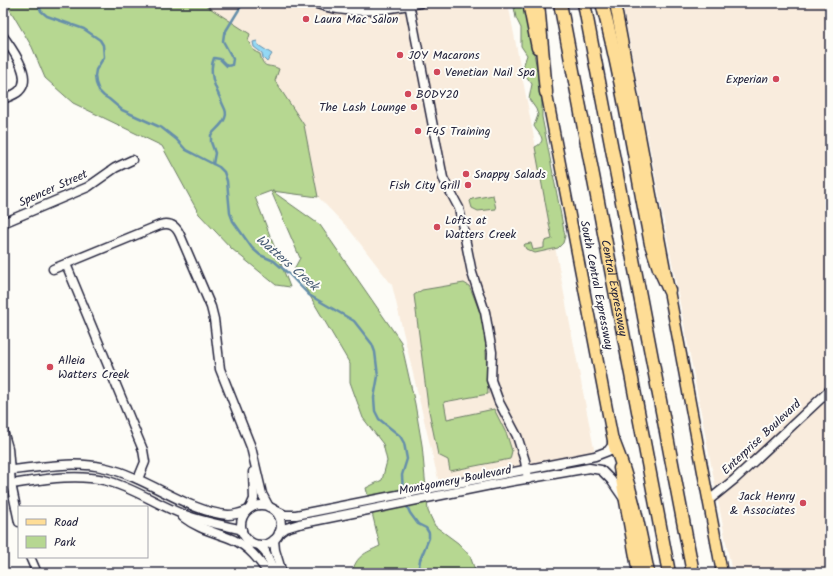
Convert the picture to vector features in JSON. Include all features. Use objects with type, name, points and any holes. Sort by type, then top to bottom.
[{"type":"highway","points":[[538,3],[546,92]]},
{"type":"highway","name":"Central Expressway","points":[[560,3],[669,573]]},
{"type":"highway","name":"Central Expressway","points":[[584,3],[692,573]]},
{"type":"highway","points":[[602,3],[608,26],[650,244],[669,290]]},
{"type":"highway","points":[[614,443],[624,468],[634,504],[648,573]]},
{"type":"main road","name":"South Central Expressway","points":[[528,3],[638,573]]},
{"type":"main road","points":[[615,3],[722,573]]},
{"type":"street","points":[[314,3],[336,9],[364,11],[420,3]]},
{"type":"street","points":[[409,4],[443,178],[459,208],[472,273],[487,318],[492,352],[491,380],[499,402],[517,436],[525,460],[528,479]]},
{"type":"street","points":[[3,36],[24,71],[25,79],[24,85],[20,90],[3,100]]},
{"type":"street","name":"Spencer Street","points":[[3,223],[88,187],[115,168],[132,160]]},
{"type":"street","points":[[53,269],[160,225],[167,224],[176,228],[209,301],[214,319],[217,355],[220,369],[253,453],[262,494],[271,508],[280,517],[281,523],[275,550],[282,573]]},
{"type":"street","points":[[66,264],[143,450],[145,462],[138,479]]},
{"type":"street","name":"Enterprise Boulevard","points":[[708,501],[735,479],[830,390]]},
{"type":"street","points":[[3,431],[8,448],[6,471],[7,484],[18,519]]},
{"type":"street","name":"Montgomery Boulevard","points":[[271,508],[285,515],[296,515],[598,455],[608,451],[614,443]]},
{"type":"street","points":[[253,453],[254,499],[242,518],[242,530],[248,540],[259,545],[265,551],[275,573]]},
{"type":"street","points":[[6,471],[68,464],[89,465],[108,468],[138,479],[197,507],[227,515],[233,515],[259,505],[271,508]]},
{"type":"street","name":"Montgomery Boulevard","points":[[277,536],[286,528],[299,524],[453,493],[589,468],[601,470],[611,480],[624,500]]},
{"type":"street","points":[[7,484],[56,478],[85,478],[104,480],[138,492],[176,511],[210,524],[242,530]]},
{"type":"street","points":[[176,511],[194,526],[242,545],[256,558],[268,573]]},
{"type":"street","points":[[259,545],[265,544],[277,536]]},
{"type":"street","points":[[30,558],[37,573]]},
{"type":"shaded area","points":[[202,3],[508,3],[595,454],[439,483],[392,285],[349,229],[318,197],[304,125],[275,81],[274,66],[269,67],[263,64],[260,54],[254,51],[248,41]]},
{"type":"shaded area","points":[[622,3],[830,3],[830,573],[732,573]]},
{"type":"green space","points":[[6,3],[202,3],[250,34],[248,41],[254,51],[260,54],[263,63],[267,66],[279,69],[275,81],[304,125],[318,197],[272,191],[320,225],[401,342],[415,404],[422,445],[428,511],[435,526],[458,543],[470,556],[476,573],[352,573],[356,563],[362,556],[380,546],[366,488],[382,480],[387,461],[383,444],[363,418],[350,382],[350,364],[294,269],[300,258],[271,191],[255,197],[290,287],[276,285],[232,249],[199,214],[162,146],[73,103],[45,78],[32,47]]},
{"type":"green space","points":[[497,3],[510,3],[497,5]]},
{"type":"green space","points":[[510,3],[522,3],[525,7],[542,95],[542,117],[565,236],[563,243],[558,248],[535,253],[526,249],[524,245],[531,243],[533,250],[544,248],[545,241],[552,239],[535,147],[541,142],[542,139],[534,126],[538,115],[529,99],[532,84],[523,72],[527,55],[521,46],[521,28],[516,18],[514,7]]},
{"type":"green space","points":[[493,195],[496,209],[478,211],[472,208],[470,201],[472,199]]},
{"type":"green space","points":[[464,283],[469,286],[472,292],[480,313],[485,333],[488,394],[444,402],[447,419],[494,409],[507,435],[512,451],[510,459],[450,471],[448,460],[438,455],[428,406],[414,295],[422,290]]},
{"type":"water","points":[[257,41],[258,45],[272,54],[267,62],[263,58],[262,53],[254,47],[253,42]]},
{"type":"waterway","name":"Watters Creek","points":[[38,3],[41,11],[47,16],[84,29],[100,40],[103,45],[104,57],[96,70],[95,76],[99,91],[104,96],[122,110],[162,128],[176,139],[186,150],[219,167],[224,172],[227,181],[230,213],[233,221],[252,248],[260,255],[274,261],[309,295],[354,321],[372,344],[375,352],[378,376],[374,398],[375,411],[379,419],[400,436],[404,443],[407,459],[402,475],[403,493]]},
{"type":"waterway","points":[[213,164],[215,153],[211,142],[211,135],[223,122],[226,113],[213,80],[212,64],[214,58],[220,59],[227,66],[232,65],[233,59],[223,41],[224,34],[243,3]]},
{"type":"waterway","name":"Watters Creek","points":[[406,504],[410,513],[418,524],[426,528],[429,533],[429,538],[420,560],[418,573]]},
{"type":"place","name":"Laura Mac Salon","points":[[306,19]]},
{"type":"place","name":"JOY Macarons","points":[[400,55]]},
{"type":"place","name":"Venetian Nail Spa","points":[[437,72]]},
{"type":"place","name":"Experian","points":[[776,79]]},
{"type":"place","name":"BODY20","points":[[408,94]]},
{"type":"place","name":"The Lash Lounge","points":[[414,107]]},
{"type":"place","name":"F45 Training","points":[[418,131]]},
{"type":"place","name":"Snappy Salads","points":[[466,174]]},
{"type":"place","name":"Fish City Grill","points":[[468,185]]},
{"type":"place","name":"Lofts at Watters Creek","points":[[437,227]]},
{"type":"place","name":"Alleia Watters Creek","points":[[50,367]]},
{"type":"place","name":"Jack Henry & Associates","points":[[803,503]]}]
